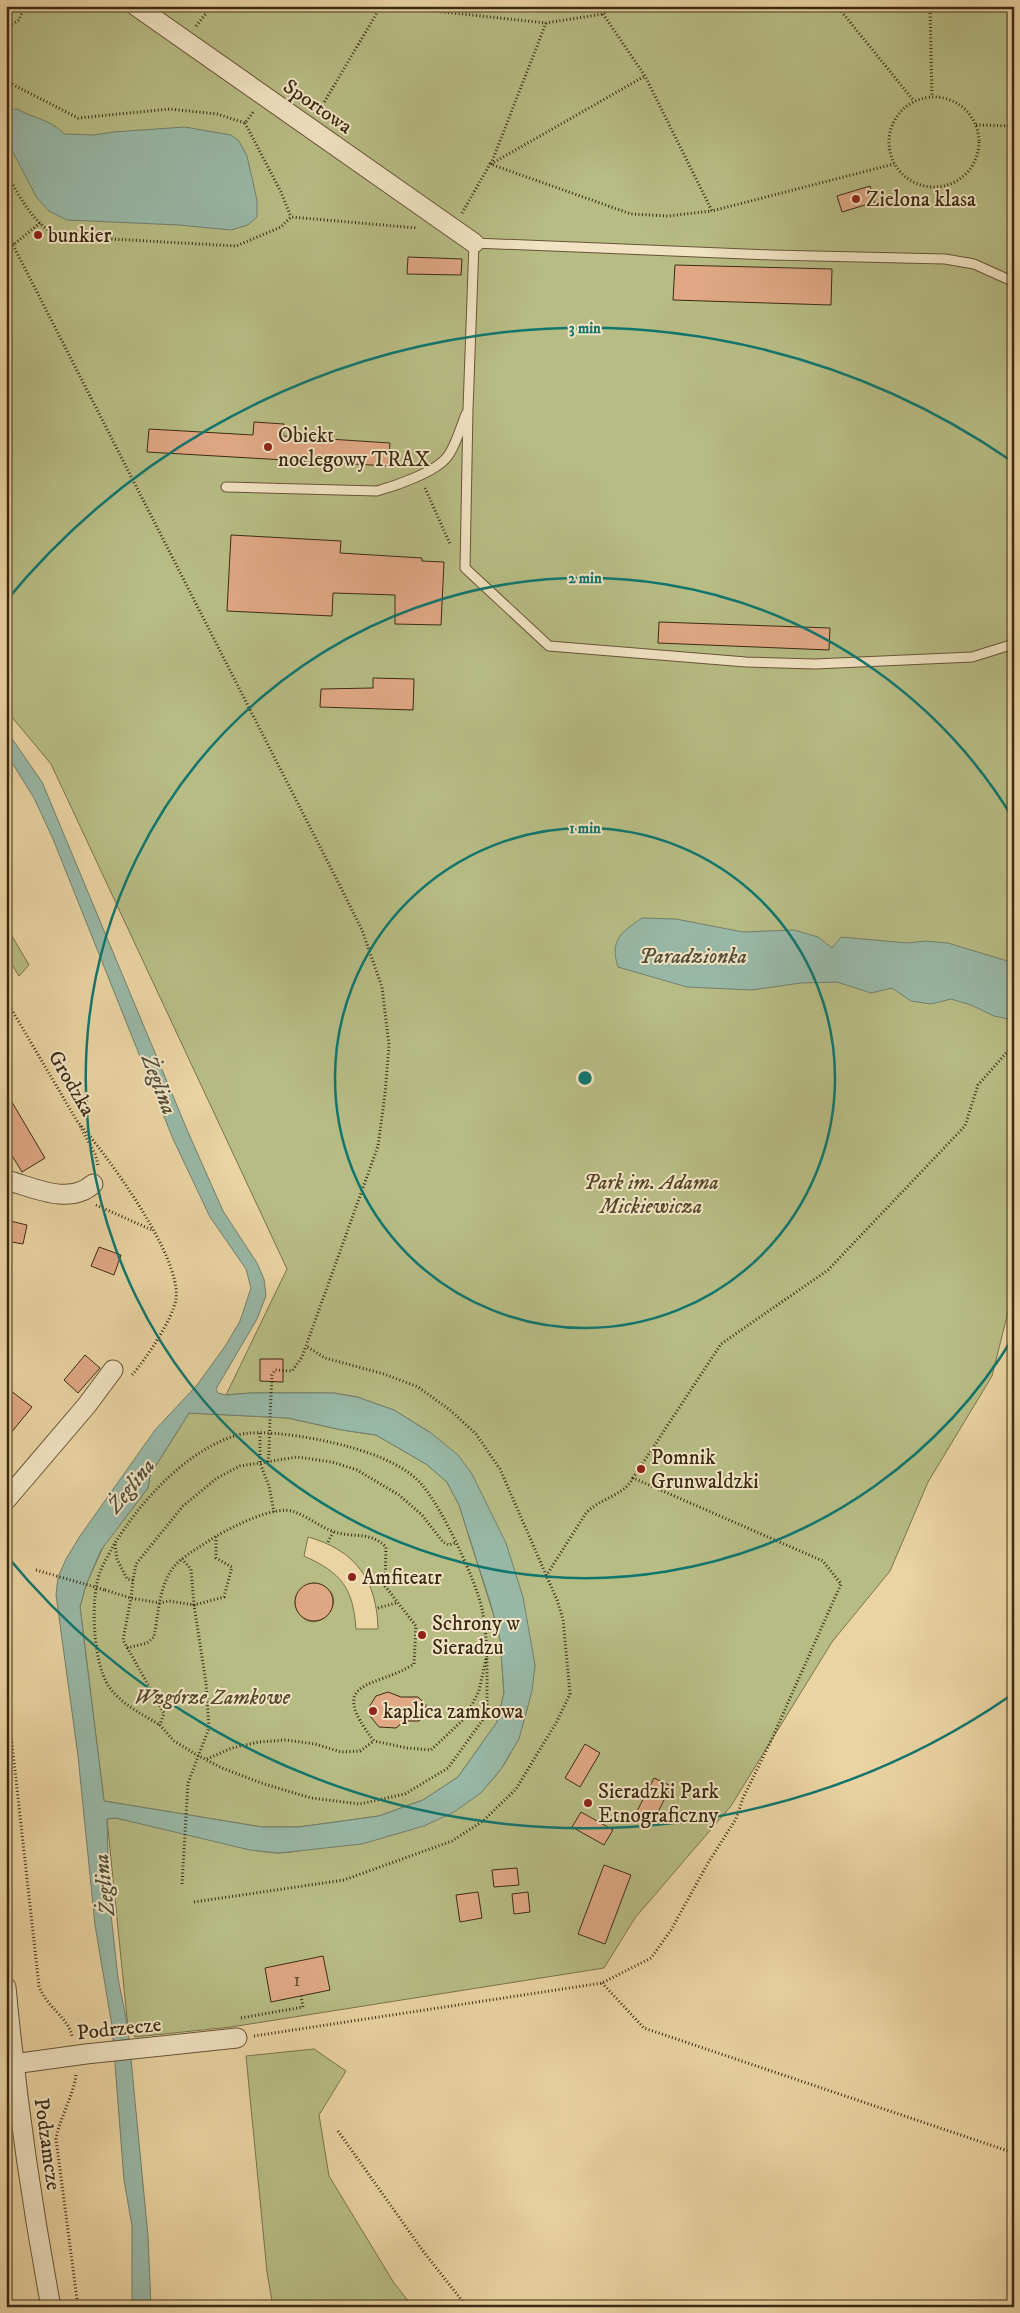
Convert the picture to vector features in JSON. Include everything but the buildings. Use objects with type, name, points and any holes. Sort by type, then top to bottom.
[{"type":"street","name":"Sportowa","points":[[136,6],[474,244]]},
{"type":"street","points":[[6,1180],[65,1195],[75,1195],[85,1191],[93,1184]]},
{"type":"street","points":[[6,1500],[87,1405],[121,1374]]},
{"type":"street","name":"Podzamcze","points":[[6,1987],[10,2065],[51,2307]]},
{"type":"street","name":"Podrzecze","points":[[10,2065],[80,2055],[237,2038]]},
{"type":"lane","points":[[1014,282],[974,264],[945,260],[474,244],[465,568],[549,646],[746,662],[815,664],[972,657],[1014,644]]},
{"type":"lane","points":[[226,487],[377,491],[419,476],[447,458],[468,409]]},
{"type":"path","points":[[6,28],[19,20],[25,6]]},
{"type":"path","points":[[309,127],[381,6]]},
{"type":"path","points":[[389,6],[546,23],[603,14],[613,6]]},
{"type":"path","points":[[837,6],[914,101]]},
{"type":"path","points":[[930,6],[932,97]]},
{"type":"path","points":[[603,14],[645,76],[712,211]]},
{"type":"path","points":[[291,217],[415,228],[453,228],[490,164],[546,23]]},
{"type":"path","points":[[490,164],[645,76]]},
{"type":"path","points":[[6,81],[78,118],[170,109],[217,114],[245,122],[282,192],[291,217]]},
{"type":"path","points":[[245,122],[264,96]]},
{"type":"path","points":[[932,97],[946,98],[959,104],[969,113],[976,125],[980,140],[978,155],[971,168],[960,179],[947,186],[924,186],[904,176],[894,164],[890,150],[889,135],[894,122],[902,110],[914,101],[932,97]]},
{"type":"path","points":[[976,125],[1014,126]]},
{"type":"path","points":[[490,164],[631,214],[668,216],[712,211],[894,164]]},
{"type":"path","points":[[6,173],[25,204],[40,223],[48,232],[58,236],[236,246],[281,228],[291,217]]},
{"type":"path","points":[[13,245],[40,223]]},
{"type":"path","points":[[6,231],[362,930],[382,988],[389,1045],[378,1146],[302,1357],[292,1371],[275,1370],[272,1374],[268,1462]]},
{"type":"path","points":[[419,476],[452,549],[465,568]]},
{"type":"path","name":"Grodzka","points":[[6,1000],[98,1158],[98,1171],[93,1184]]},
{"type":"path","points":[[546,1576],[593,1504],[619,1492],[630,1483],[721,1344],[828,1270],[965,1126],[978,1085],[1014,1044]]},
{"type":"path","points":[[76,1120],[108,1157],[153,1231],[168,1258],[176,1298],[172,1311],[153,1346],[121,1374]]},
{"type":"path","points":[[75,1195],[153,1231]]},
{"type":"path","points":[[194,1902],[344,1880],[452,1840],[483,1821],[516,1790],[556,1724],[570,1694],[563,1618],[500,1469],[476,1434],[450,1410],[418,1387],[384,1374],[325,1358],[306,1346]]},
{"type":"path","points":[[260,1433],[260,1463],[269,1486],[274,1512]]},
{"type":"path","points":[[260,1433],[328,1441],[357,1449],[403,1468],[423,1485],[441,1514],[482,1607],[487,1654],[487,1714],[448,1768],[405,1794],[360,1804],[311,1798],[264,1784],[206,1760],[174,1741],[160,1725],[122,1702],[108,1685],[101,1667],[95,1634],[94,1600],[100,1572],[128,1522],[168,1478],[200,1452],[235,1435],[260,1433]]},
{"type":"path","points":[[160,1725],[164,1713],[124,1640],[136,1564],[183,1506],[224,1474],[240,1466],[297,1457],[325,1460],[357,1470],[399,1495],[422,1515],[443,1542],[449,1545],[455,1543]]},
{"type":"path","points":[[237,2038],[602,1983],[651,1958],[672,1930],[708,1864],[736,1819],[743,1798],[770,1743],[841,1584],[822,1561],[632,1478]]},
{"type":"path","points":[[127,1648],[147,1643],[154,1637],[164,1585],[172,1570],[182,1559],[239,1523],[274,1512],[292,1510],[333,1532],[377,1539],[386,1547],[385,1586],[416,1626],[414,1664],[399,1674],[374,1680],[360,1688],[354,1697],[356,1714],[374,1741],[407,1748],[431,1750],[466,1718],[479,1691],[487,1654]]},
{"type":"path","points":[[328,1542],[333,1532]]},
{"type":"path","points":[[36,1570],[132,1598],[160,1603],[169,1601],[194,1605],[224,1597],[232,1567],[216,1558],[216,1536]]},
{"type":"path","points":[[115,1544],[117,1559],[127,1579],[133,1580]]},
{"type":"path","points":[[182,1559],[191,1569],[194,1605],[206,1683],[209,1728],[188,1782],[182,1884]]},
{"type":"path","points":[[378,1608],[396,1602]]},
{"type":"path","points":[[6,1690],[39,1986],[43,1998],[70,2027],[80,2055],[75,2082],[58,2124],[56,2139],[78,2307]]},
{"type":"path","points":[[206,1760],[232,1748],[258,1742],[286,1740],[316,1744],[341,1752],[360,1751],[374,1741]]},
{"type":"path","points":[[602,1983],[644,2028],[1014,2153]]},
{"type":"path","points":[[239,2019],[303,2007],[301,1996]]},
{"type":"path","points":[[338,2131],[423,2251],[467,2307]]},
{"type":"green space","name":"Park im. Adama Mickiewicza","points":[[6,6],[1014,6],[1014,1288],[992,1376],[928,1482],[890,1571],[832,1642],[731,1806],[635,1918],[604,1968],[231,2027],[135,2037],[128,2028],[107,1819],[115,1818],[249,1849],[278,1853],[361,1842],[424,1824],[452,1811],[476,1796],[494,1777],[509,1756],[521,1730],[529,1700],[535,1665],[431,1433],[394,1410],[357,1397],[334,1393],[251,1393],[226,1395],[287,1269],[51,764],[6,710]]},
{"type":"green space","points":[[6,926],[29,965],[19,976],[6,955]]},
{"type":"green space","name":"Wzgórze Zamkowe","points":[[189,1413],[288,1418],[342,1430],[376,1435],[426,1464],[447,1482],[459,1505],[493,1613],[500,1639],[504,1693],[497,1722],[458,1777],[423,1800],[379,1816],[299,1827],[262,1827],[104,1801],[80,1607],[86,1585],[104,1545],[148,1488],[150,1475]],"holes":[[[308,1537],[339,1550],[351,1559],[360,1570],[368,1582],[373,1596],[377,1612],[378,1629],[356,1629],[352,1603],[343,1584],[328,1569],[304,1556]],[[314,1583],[327,1588],[333,1595],[333,1604],[330,1612],[323,1619],[315,1622],[306,1620],[298,1612],[295,1602],[301,1590]]]},
{"type":"green space","points":[[314,2049],[346,2071],[319,2115],[329,2176],[394,2283],[413,2307],[273,2307],[267,2272],[246,2056]]},
{"type":"water","points":[[17,109],[53,125],[64,134],[95,135],[185,127],[231,135],[239,141],[247,156],[257,200],[257,217],[248,225],[231,230],[179,225],[67,220],[49,211],[37,198],[6,139],[6,110]]},
{"type":"water","name":"Żeglina","points":[[6,730],[42,782],[188,1132],[223,1211],[257,1263],[264,1279],[266,1296],[257,1319],[216,1389],[218,1393],[226,1395],[251,1393],[334,1393],[357,1397],[394,1410],[431,1433],[458,1455],[472,1474],[506,1543],[523,1597],[535,1665],[532,1691],[519,1739],[501,1769],[481,1793],[454,1812],[424,1826],[362,1844],[279,1853],[250,1850],[116,1818],[107,1819],[109,1896],[118,1978],[128,2028],[148,2236],[151,2307],[133,2307],[132,2302],[132,2226],[124,2180],[112,2026],[95,1925],[78,1756],[56,1595],[58,1577],[80,1536],[155,1430],[197,1385],[226,1345],[240,1321],[251,1288],[246,1269],[210,1217],[173,1139],[53,839],[34,798],[6,753]],"holes":[[[189,1413],[288,1418],[342,1430],[376,1435],[426,1464],[447,1482],[459,1505],[500,1639],[504,1693],[497,1722],[458,1777],[423,1800],[379,1816],[299,1827],[262,1827],[104,1801],[80,1607],[86,1585],[101,1550],[148,1488],[150,1475]]]},
{"type":"water","name":"Paradzionka","points":[[642,918],[676,919],[743,932],[794,930],[818,937],[832,948],[841,937],[908,943],[925,941],[948,943],[1014,963],[1014,1020],[994,1016],[971,1005],[951,999],[931,1004],[911,1001],[892,988],[871,993],[837,982],[801,983],[752,990],[687,987],[618,967],[615,950],[616,943],[623,933]]},
{"type":"place","name":"Zielona klasa","points":[[856,199]]},
{"type":"place","name":"bunkier","points":[[38,235]]},
{"type":"place","name":"Obiekt noclegowy TRAX","points":[[268,447]]},
{"type":"place","name":"Pomnik Grunwaldzki","points":[[641,1469]]},
{"type":"place","name":"Amfiteatr","points":[[352,1577]]},
{"type":"place","name":"Schrony w Sieradzu","points":[[422,1635]]},
{"type":"place","name":"kaplica zamkowa","points":[[373,1711]]},
{"type":"place","name":"Sieradzki Park Etnograficzny","points":[[588,1803]]}]
